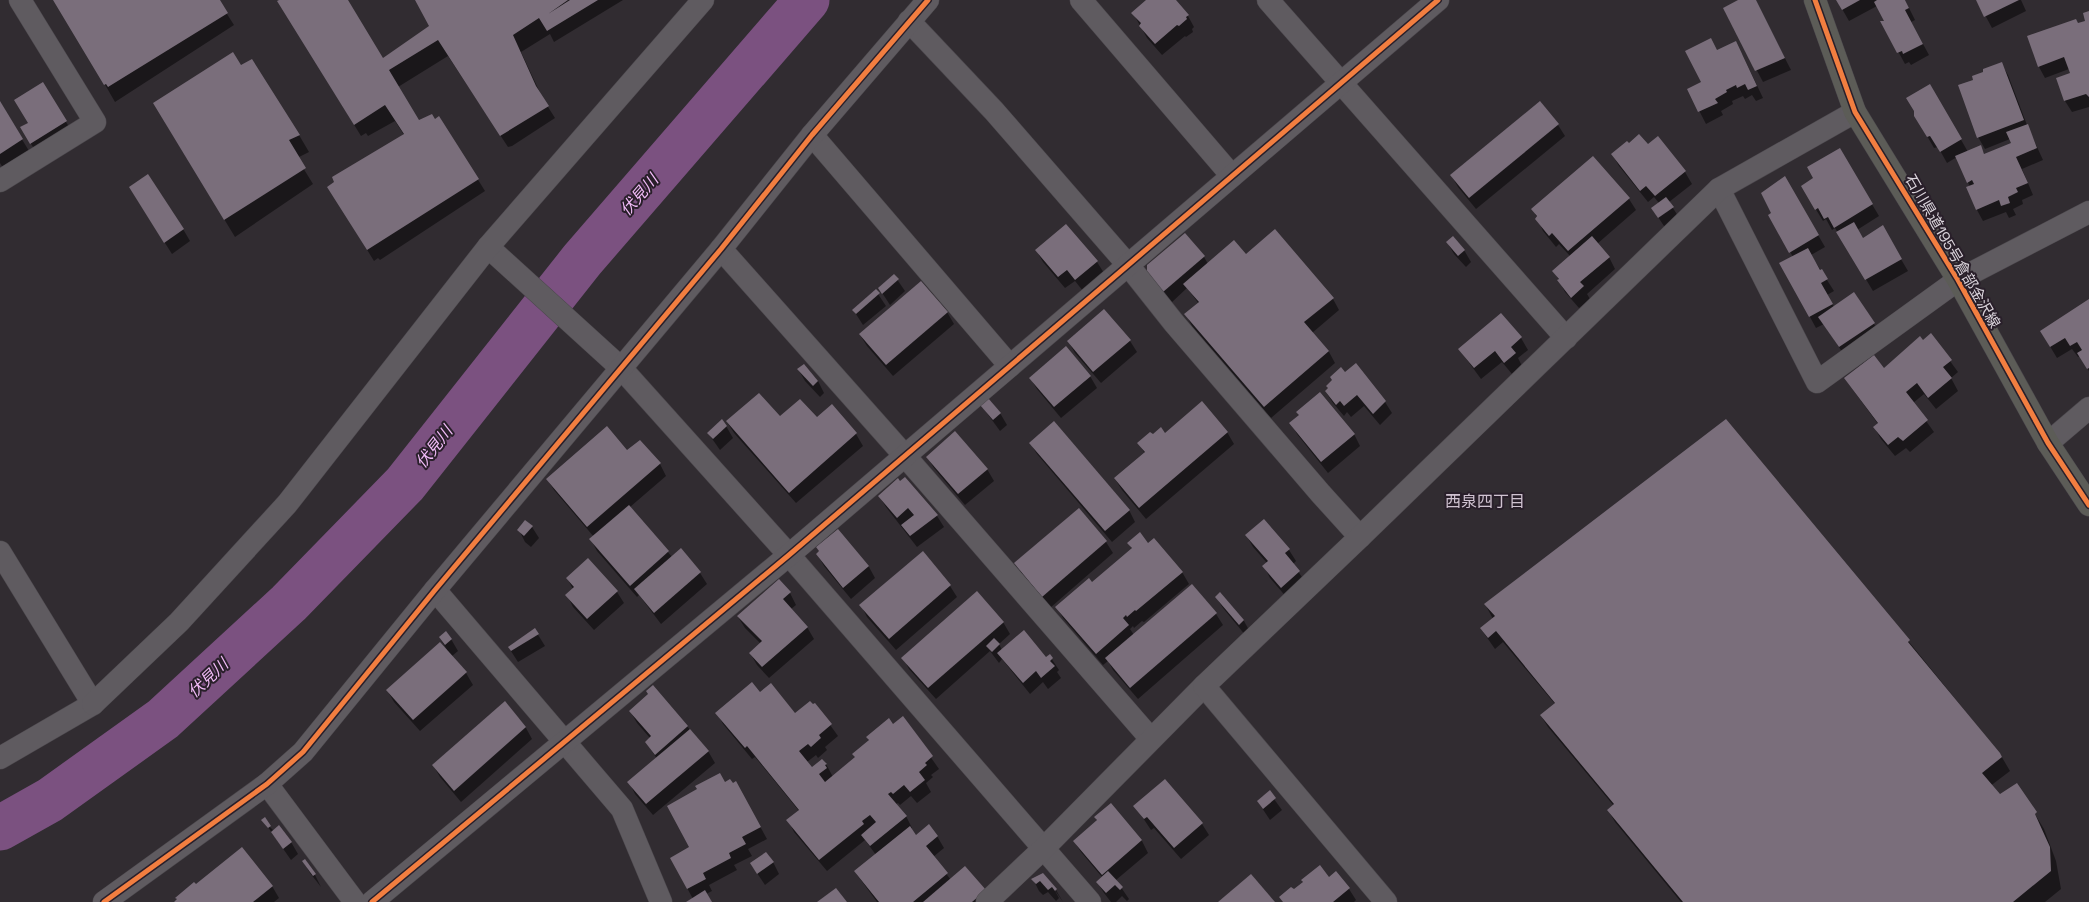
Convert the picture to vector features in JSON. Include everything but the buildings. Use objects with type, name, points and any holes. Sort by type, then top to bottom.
[{"type":"main road","name":"石川県道195号倉部金沢線","points":[[1815,0],[1855,112],[1958,280],[2048,443],[2089,505]]},
{"type":"street","points":[[0,182],[95,122],[20,0]]},
{"type":"street","points":[[0,758],[93,704],[179,622],[287,504],[703,0]]},
{"type":"street","points":[[104,902],[268,784],[303,752],[435,590],[615,362],[721,249],[812,135],[928,0]]},
{"type":"street","points":[[1081,0],[1232,176]]},
{"type":"street","points":[[1268,0],[1566,338]]},
{"type":"street","points":[[372,902],[789,555],[1438,0]]},
{"type":"street","points":[[909,21],[994,111],[1128,265],[1174,323],[1360,537]]},
{"type":"street","points":[[987,902],[1044,848],[1204,686],[1719,189],[1855,112]]},
{"type":"street","points":[[812,135],[1010,366]]},
{"type":"street","points":[[1719,189],[1817,382],[1958,280],[2089,212]]},
{"type":"street","points":[[721,249],[905,456],[1151,739]]},
{"type":"street","points":[[494,253],[615,362],[789,555],[1090,902]]},
{"type":"street","points":[[2048,443],[2089,408]]},
{"type":"street","points":[[0,552],[93,704]]},
{"type":"street","points":[[435,590],[622,808],[661,902]]},
{"type":"street","points":[[1204,686],[1386,902]]},
{"type":"street","points":[[268,784],[355,902]]},
{"type":"waterway","name":"伏見川","points":[[0,828],[50,800],[163,719],[289,603],[405,484],[582,260],[807,0]]},
{"type":"cycle path","points":[[104,902],[267,784],[303,752],[435,590],[721,249],[812,135],[928,0]]},
{"type":"cycle path","points":[[372,902],[789,555],[1438,0]]},
{"type":"cycle path","points":[[1815,0],[1855,112],[1958,280],[2048,443],[2089,505]]},
{"type":"district","name":"西泉四丁目","points":[[1485,501]]}]
